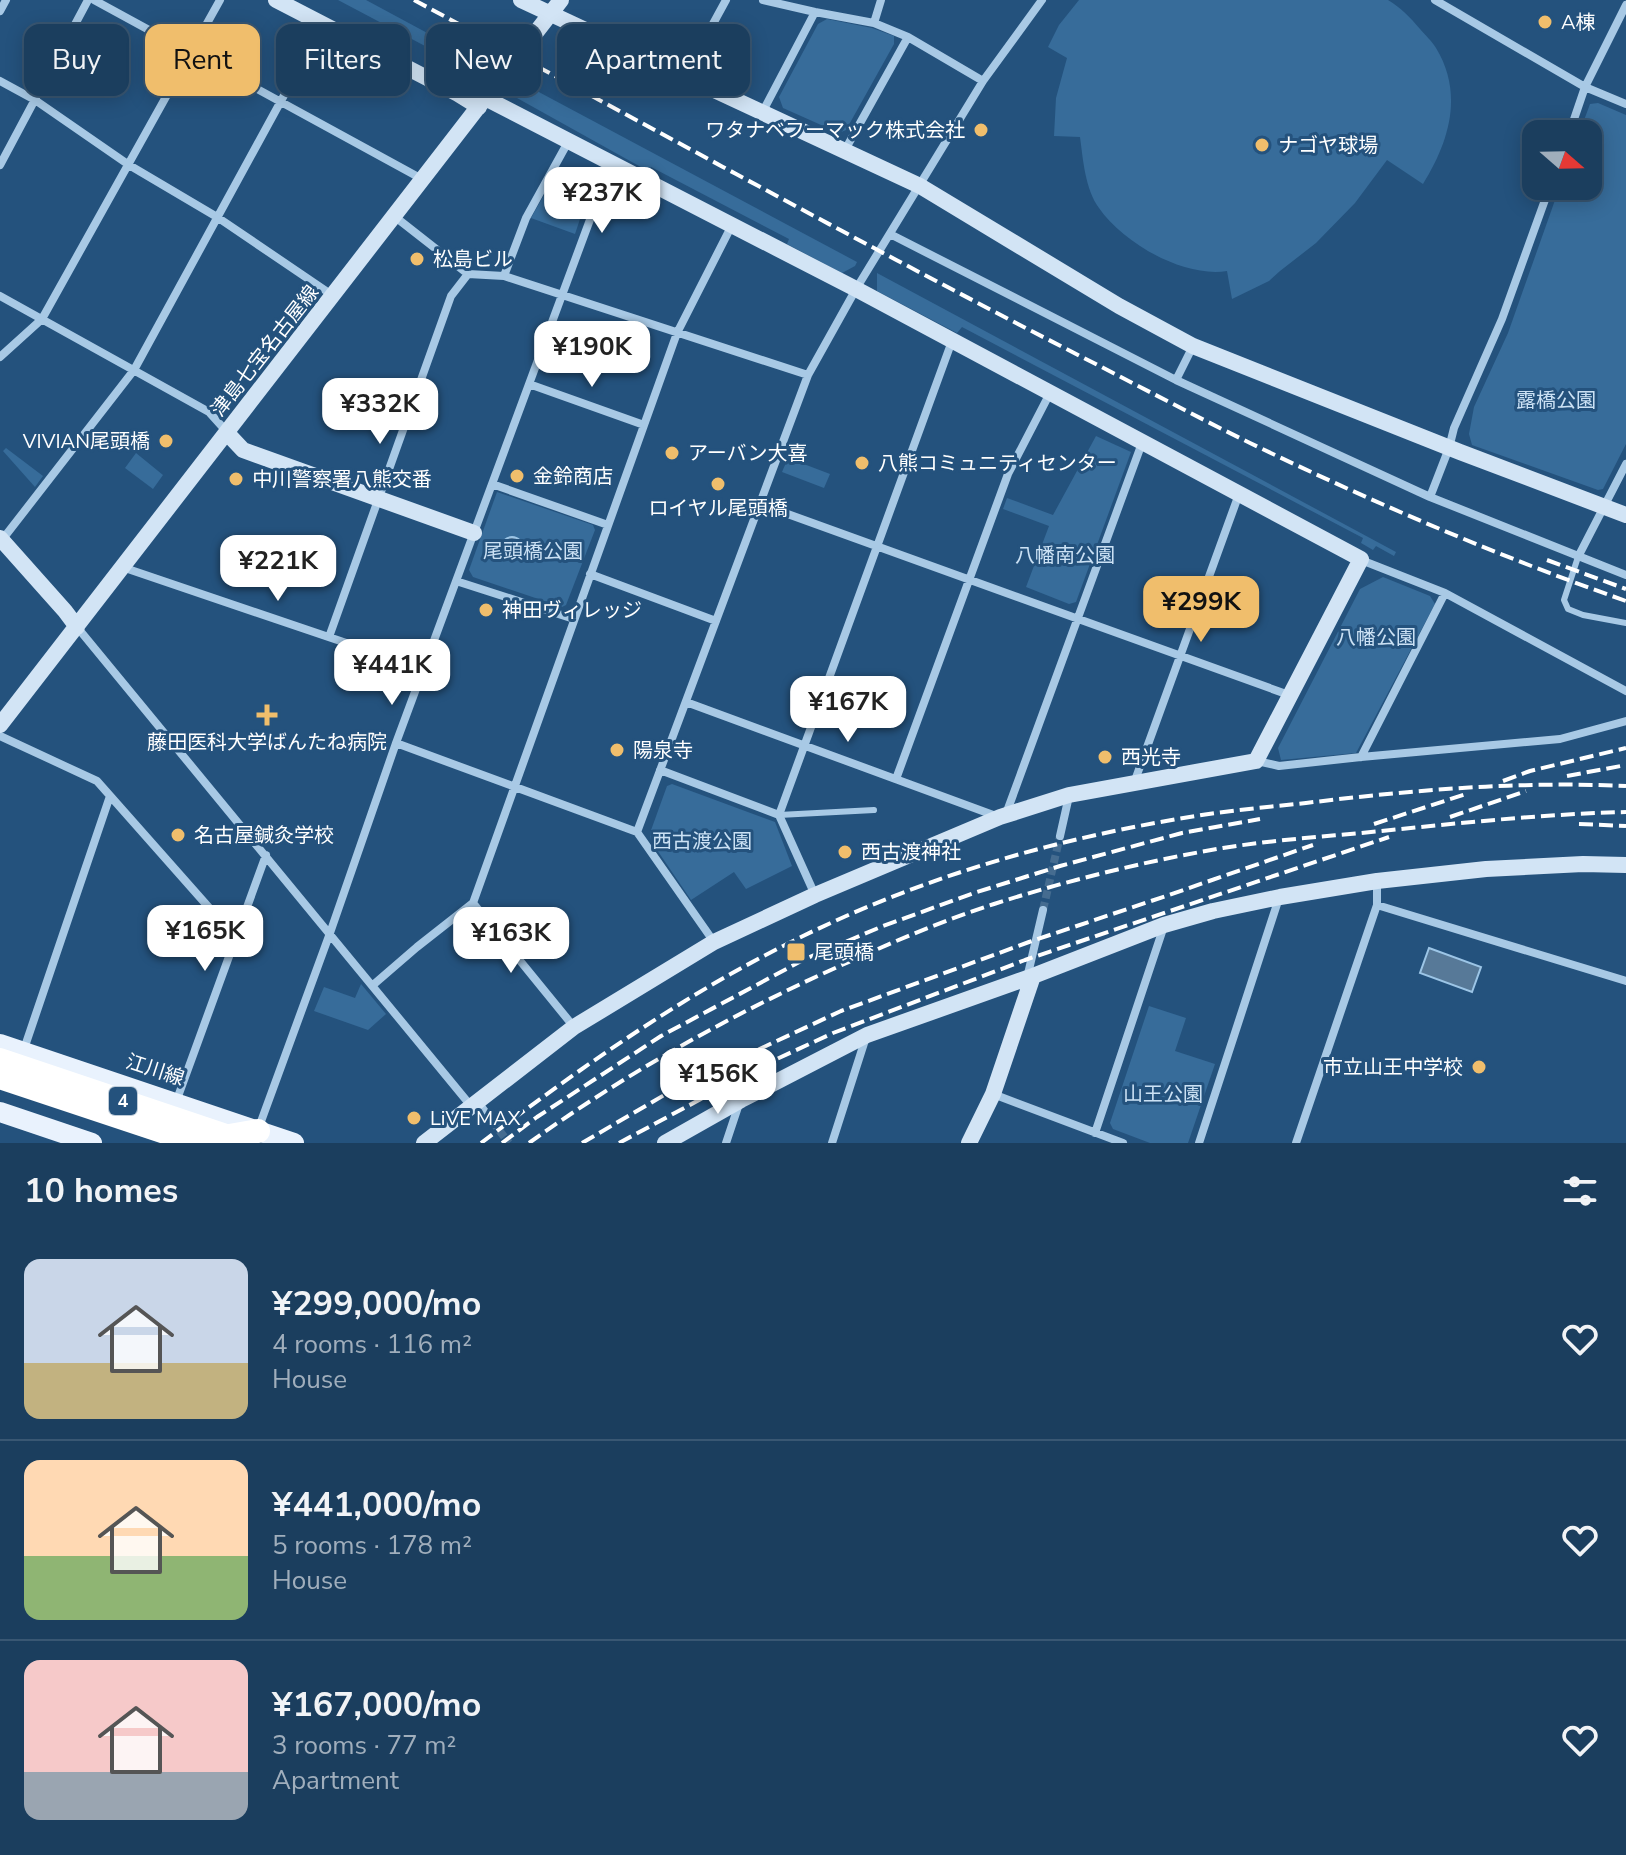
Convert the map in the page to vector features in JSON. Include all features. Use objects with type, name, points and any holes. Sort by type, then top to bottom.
[{"type":"highway","name":"4","points":[[12,1056],[252,1137]]},
{"type":"highway","points":[[0,1077],[195,1142],[252,1137]]},
{"type":"highway","name":"4","points":[[0,1093],[145,1143]]},
{"type":"main road","name":"江川線","points":[[0,1044],[12,1056],[176,1102],[252,1137],[294,1143]]},
{"type":"main road","points":[[0,1112],[92,1143]]},
{"type":"street","points":[[0,11],[6,0]]},
{"type":"street","points":[[0,165],[88,0]]},
{"type":"street","points":[[94,0],[145,28]]},
{"type":"street","points":[[207,24],[220,0]]},
{"type":"street","points":[[276,0],[323,24]]},
{"type":"street","points":[[521,0],[571,24]]},
{"type":"street","name":"津島七宝名古屋線","points":[[0,725],[561,0]]},
{"type":"street","points":[[713,24],[726,0]]},
{"type":"street","points":[[763,0],[874,23],[908,37],[983,81]]},
{"type":"street","points":[[874,23],[881,0]]},
{"type":"street","points":[[637,832],[808,375],[856,289],[983,81],[1042,0]]},
{"type":"street","points":[[1435,0],[1585,87],[1626,104]]},
{"type":"street","points":[[1574,120],[1585,87],[1626,5]]},
{"type":"street","points":[[762,113],[815,12]]},
{"type":"street","points":[[845,150],[908,37]]},
{"type":"street","points":[[410,69],[458,94],[569,141],[856,289],[1361,559],[1445,593],[1626,691]]},
{"type":"street","points":[[0,81],[35,100],[129,165],[217,217],[333,296]]},
{"type":"street","points":[[260,91],[423,179]]},
{"type":"street","points":[[0,357],[42,319],[167,96]]},
{"type":"street","points":[[284,96],[134,370],[2,545],[65,611],[373,985],[492,1121]]},
{"type":"street","points":[[725,96],[920,186],[1119,306],[1193,346],[1626,515]]},
{"type":"street","points":[[504,276],[526,218],[569,141]]},
{"type":"street","points":[[252,1137],[330,933],[423,669],[611,163]]},
{"type":"street","points":[[1430,497],[1454,428],[1502,319],[1545,200]]},
{"type":"street","points":[[394,216],[468,274],[504,276],[808,375]]},
{"type":"street","points":[[373,985],[473,903],[677,333],[732,225]]},
{"type":"street","points":[[890,234],[1176,380],[1430,497],[1626,575]]},
{"type":"street","points":[[329,637],[451,296],[468,274]]},
{"type":"street","points":[[0,296],[209,412],[243,450],[474,533]]},
{"type":"street","points":[[815,895],[779,815],[952,341]]},
{"type":"street","points":[[1176,380],[1193,346]]},
{"type":"street","points":[[529,384],[644,425]]},
{"type":"street","points":[[896,779],[1008,474],[1050,393]]},
{"type":"street","points":[[1003,816],[1142,443]]},
{"type":"street","points":[[1578,557],[1626,464]]},
{"type":"street","points":[[492,484],[608,525]]},
{"type":"street","points":[[1134,784],[1239,494]]},
{"type":"street","points":[[760,504],[1290,695]]},
{"type":"street","points":[[1256,761],[1361,559]]},
{"type":"street","points":[[122,567],[423,669]]},
{"type":"street","points":[[590,574],[716,621]]},
{"type":"street","points":[[456,581],[574,619]]},
{"type":"street","points":[[1361,757],[1445,593]]},
{"type":"street","points":[[686,702],[1003,816]]},
{"type":"street","points":[[424,1143],[574,1027],[714,942],[815,895],[1003,816],[1069,795],[1256,761],[1279,766],[1560,739],[1626,721]]},
{"type":"street","points":[[0,736],[97,781],[235,937]]},
{"type":"street","points":[[396,743],[637,832],[714,942]]},
{"type":"street","points":[[660,770],[779,815]]},
{"type":"street","points":[[1060,836],[1069,795]]},
{"type":"street","points":[[12,1056],[110,796]]},
{"type":"street","points":[[176,1102],[266,855]]},
{"type":"street","points":[[665,1143],[867,1035],[1164,925],[1280,897],[1377,881],[1486,869],[1626,865]]},
{"type":"street","points":[[1296,1143],[1377,905],[1377,881]]},
{"type":"street","points":[[1199,1143],[1280,897]]},
{"type":"street","points":[[473,903],[574,1027]]},
{"type":"street","points":[[1377,905],[1626,981]]},
{"type":"street","points":[[969,1143],[993,1094],[1030,977],[1043,910]]},
{"type":"street","points":[[1095,1133],[1164,925]]},
{"type":"street","points":[[832,1143],[867,1035]]},
{"type":"street","points":[[993,1094],[1123,1143]]},
{"type":"street","points":[[726,1143],[741,1100]]},
{"type":"lane","points":[[1578,557],[1564,600],[1568,609],[1626,623]]},
{"type":"lane","points":[[779,815],[874,810]]},
{"type":"green space","points":[[338,0],[366,0],[426,32],[426,47],[410,38],[410,24],[383,24]]},
{"type":"green space","name":"ナゴヤ球場","points":[[1079,0],[1388,0],[1430,40],[1445,65],[1451,100],[1450,118],[1440,152],[1423,184],[1387,160],[1355,203],[1316,243],[1269,281],[1232,299],[1227,271],[1210,272],[1174,263],[1123,234],[1094,200],[1085,174],[1080,137],[1054,136],[1056,98],[1067,58],[1048,47],[1059,25]]},
{"type":"green space","points":[[827,19],[894,36],[894,44],[846,130],[839,133],[783,108],[779,97],[818,24]]},
{"type":"green space","points":[[541,93],[857,262],[842,273],[787,244],[789,239],[651,167],[648,171],[517,98],[541,96]]},
{"type":"green space","name":"露橋公園","points":[[1598,103],[1626,115],[1626,444],[1603,489],[1598,490],[1472,445],[1469,434],[1474,407],[1508,333],[1555,200],[1602,200],[1602,120],[1584,120],[1590,104]]},
{"type":"green space","points":[[544,195],[583,210],[575,234],[531,218]]},
{"type":"green space","points":[[877,273],[1396,552],[1394,556],[1376,546],[1373,550],[1361,543],[1363,538],[962,327],[957,333],[877,291]]},
{"type":"green space","name":"八幡南公園","points":[[1096,436],[1131,452],[1076,602],[1069,604],[1026,587],[1049,526],[1003,509],[1007,498],[1053,515]]},
{"type":"green space","points":[[6,448],[43,476],[35,487],[3,451]]},
{"type":"green space","points":[[136,453],[163,475],[153,489],[125,468]]},
{"type":"green space","points":[[788,458],[830,474],[824,488],[782,472]]},
{"type":"green space","name":"尾頭橋公園","points":[[497,492],[593,525],[595,530],[566,605],[562,607],[473,577],[469,570]]},
{"type":"green space","name":"八幡公園","points":[[1383,577],[1430,596],[1435,604],[1356,753],[1281,760],[1278,748],[1360,589]]},
{"type":"green space","name":"西古渡公園","points":[[672,784],[775,822],[792,866],[746,889],[734,872],[691,900],[651,841],[650,833],[667,786]]},
{"type":"green space","points":[[361,984],[386,1014],[368,1030],[314,1011],[324,987],[355,998]]},
{"type":"green space","name":"山王公園","points":[[1149,1006],[1186,1018],[1175,1051],[1215,1064],[1188,1143],[1150,1143],[1113,1129],[1110,1123]]},
{"type":"shaded area","points":[[512,537],[520,540],[523,548],[520,556],[512,559],[504,556],[501,548],[504,540]]},
{"type":"shaded area","points":[[1429,948],[1481,967],[1472,992],[1420,973]]},
{"type":"tunnel","points":[[1043,910],[1060,836]]},
{"type":"tunnel","points":[[492,1121],[509,1143]]},
{"type":"railway","points":[[414,0],[913,269],[1250,443],[1436,527],[1626,601]]},
{"type":"railway","points":[[1547,560],[1626,589]]},
{"type":"railway","points":[[1503,781],[1530,771],[1626,748]]},
{"type":"railway","points":[[1567,776],[1626,765]]},
{"type":"railway","points":[[481,1143],[631,1035],[750,963],[888,898],[989,863],[1092,836],[1237,810],[1466,788],[1626,786]]},
{"type":"railway","points":[[1450,817],[1526,791]]},
{"type":"railway","points":[[1374,824],[1469,793]]},
{"type":"railway","points":[[529,1143],[648,1065],[773,997],[910,935],[1022,895],[1136,865],[1244,845],[1508,819],[1626,812]]},
{"type":"railway","points":[[502,1143],[661,1036],[805,959],[883,926],[1060,866],[1182,833],[1260,819]]},
{"type":"railway","points":[[1579,824],[1626,826]]},
{"type":"railway","points":[[619,1143],[766,1064],[833,1033],[1025,960],[1389,837]]},
{"type":"railway","points":[[582,1143],[678,1087],[841,1011],[1029,942],[1313,845]]},
{"type":"place","name":"A棟","points":[[1545,22]]},
{"type":"place","name":"ワタナベフーマック株式会社","points":[[981,130]]},
{"type":"place","name":"ナゴヤ球場","points":[[1262,145]]},
{"type":"place","name":"松島ビル","points":[[417,259]]},
{"type":"place","name":"VIVIAN尾頭橋","points":[[166,441]]},
{"type":"place","name":"アーバン大喜","points":[[672,453]]},
{"type":"place","name":"八熊コミュニティセンター","points":[[862,463]]},
{"type":"place","name":"金鈴商店","points":[[517,476]]},
{"type":"place","name":"中川警察署八熊交番","points":[[236,479]]},
{"type":"place","name":"ロイヤル尾頭橋","points":[[718,484]]},
{"type":"place","name":"神田ヴィレッジ","points":[[486,610]]},
{"type":"place","name":"藤田医科大学ばんたね病院","points":[[267,715]]},
{"type":"place","name":"陽泉寺","points":[[617,750]]},
{"type":"place","name":"西光寺","points":[[1105,757]]},
{"type":"place","name":"名古屋鍼灸学校","points":[[178,835]]},
{"type":"place","name":"西古渡神社","points":[[845,852]]},
{"type":"place","name":"尾頭橋","points":[[796,952]]},
{"type":"place","name":"市立山王中学校","points":[[1479,1067]]},
{"type":"place","name":"LiVE MAX","points":[[414,1118]]}]
